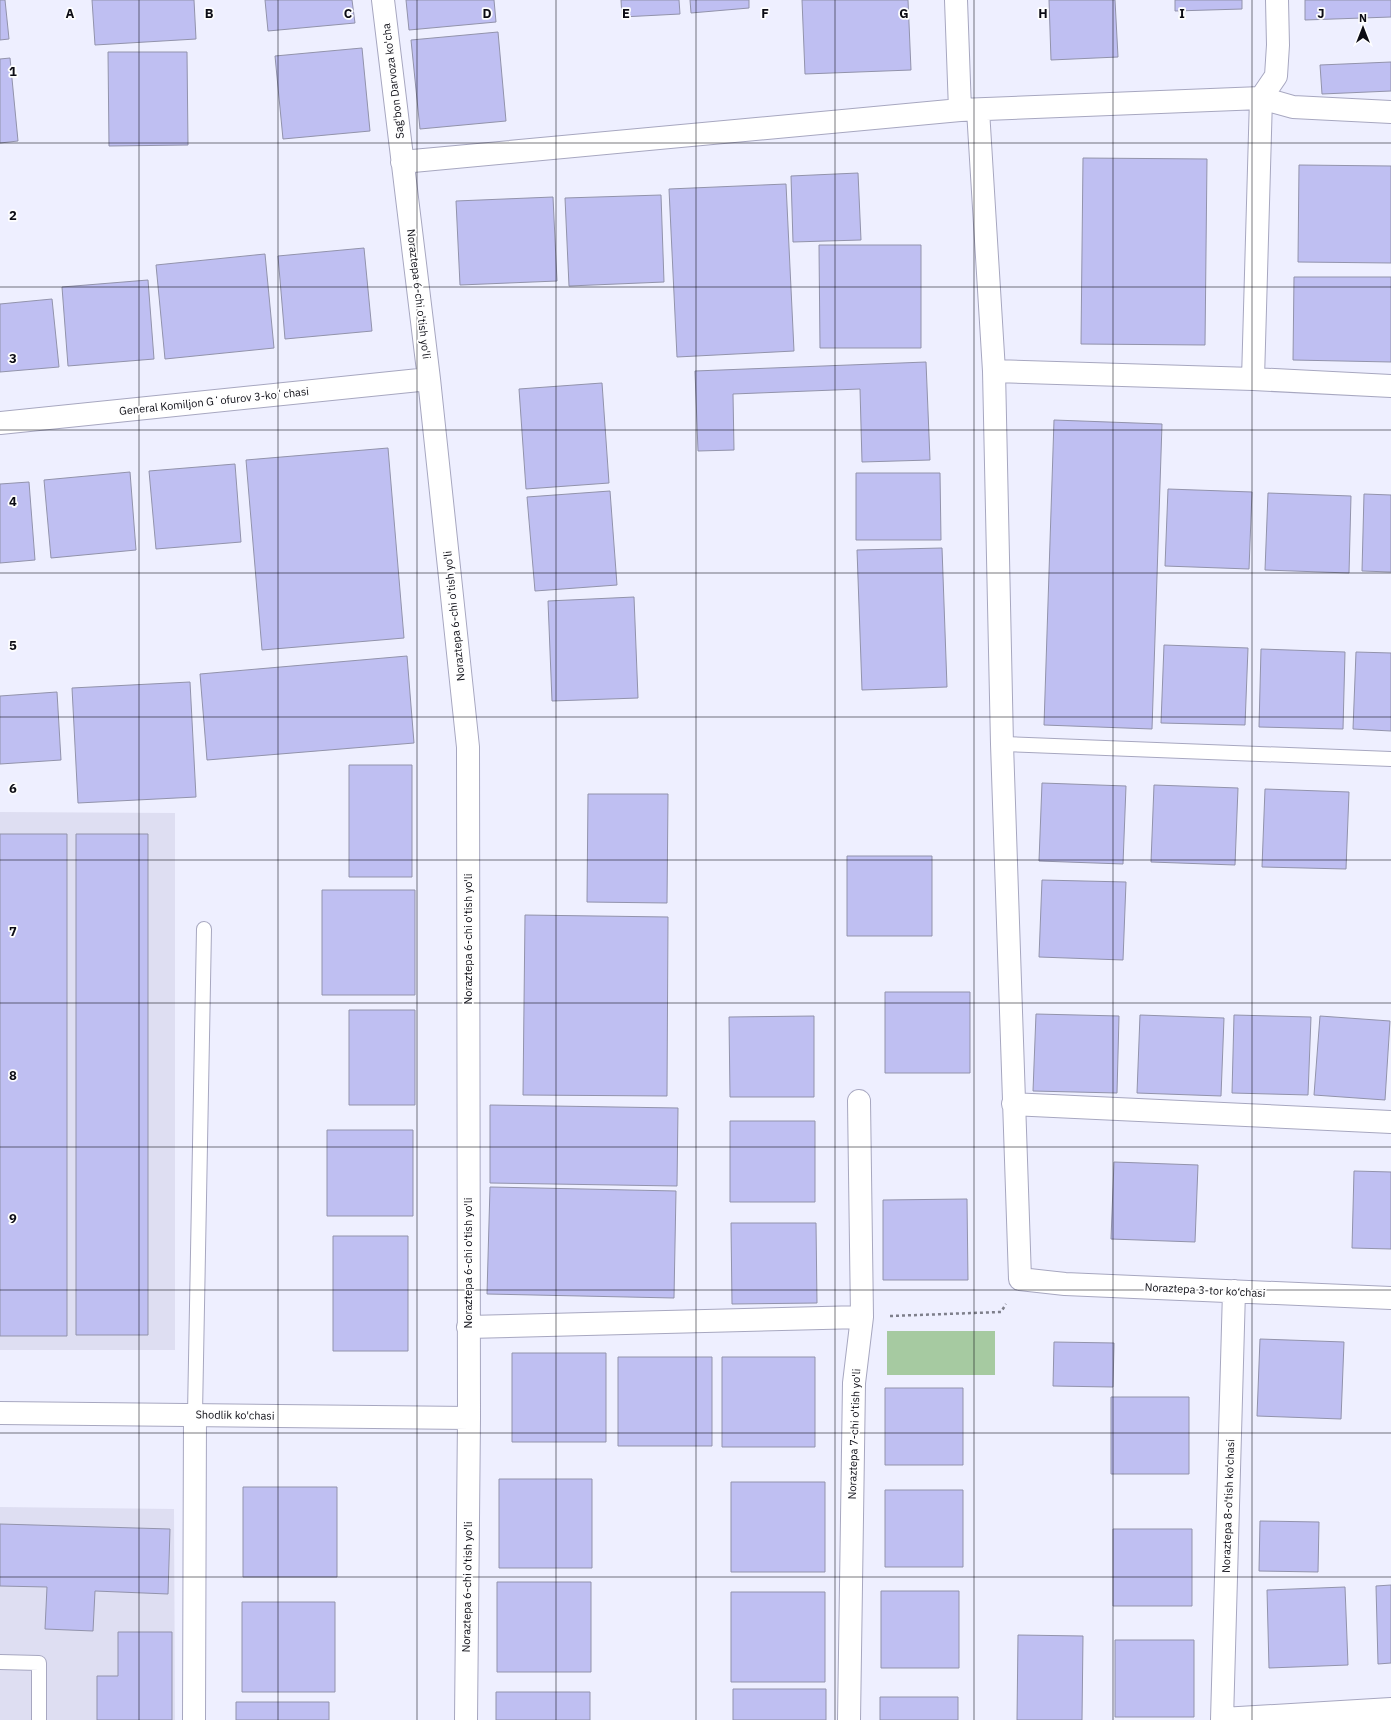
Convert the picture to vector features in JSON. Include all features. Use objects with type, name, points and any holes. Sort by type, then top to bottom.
[{"type":"street","name":"Sag'bon Darvoza ko'cha","points":[[383,0],[402,162]]},
{"type":"street","points":[[956,0],[969,110],[994,371],[1002,744],[1020,1279]]},
{"type":"street","points":[[1253,379],[1261,98],[1276,76],[1278,45],[1277,0]]},
{"type":"street","points":[[402,162],[969,110],[1261,98],[1293,107],[1391,112]]},
{"type":"street","name":"Noraztepa 6-chi o'tish yo'li","points":[[402,162],[429,379],[468,747],[469,1418],[466,1720]]},
{"type":"street","points":[[994,371],[1253,379],[1391,386]]},
{"type":"street","name":"General Komiljon Gʻofurov 3-koʻchasi","points":[[0,422],[429,379]]},
{"type":"street","name":"Noraztepa 7-chi o'tish yo'li","points":[[849,1720],[854,1382],[862,1317],[860,1101]]},
{"type":"street","points":[[1013,1104],[1391,1122]]},
{"type":"street","name":"Noraztepa 3-tor ko‘chasi","points":[[1020,1279],[1065,1284],[1391,1298]]},
{"type":"street","name":"Noraztepa 8-o'tish ko'chasi","points":[[1222,1720],[1234,1291]]},
{"type":"street","points":[[468,1327],[862,1317]]},
{"type":"street","name":"Shodlik ko'chasi","points":[[0,1413],[469,1418]]},
{"type":"street","points":[[194,1720],[195,1414]]},
{"type":"street","points":[[1222,1720],[1391,1709]]},
{"type":"lane","points":[[1002,744],[1391,759]]},
{"type":"lane","points":[[195,1414],[204,929]]},
{"type":"lane","points":[[0,1662],[39,1663],[39,1720]]},
{"type":"path","points":[[862,1317],[1001,1312],[1020,1279]]},
{"type":"shaded area","points":[[0,812],[175,813],[175,1350],[0,1350]]},
{"type":"shaded area","points":[[0,1507],[174,1509],[175,1720],[0,1720]]},
{"type":"green space","points":[[887,1331],[995,1331],[995,1375],[887,1375]]},
{"type":"building","points":[[0,0],[5,0],[9,39],[0,40]]},
{"type":"building","points":[[92,0],[194,0],[196,39],[95,45]]},
{"type":"building","points":[[265,0],[352,0],[355,23],[268,31]]},
{"type":"building","points":[[406,0],[494,0],[496,22],[409,30]]},
{"type":"building","points":[[621,0],[679,0],[680,14],[622,17]]},
{"type":"building","points":[[690,0],[749,0],[749,8],[691,13]]},
{"type":"building","points":[[802,0],[908,0],[911,70],[805,74]]},
{"type":"building","points":[[1049,0],[1115,0],[1118,57],[1051,60]]},
{"type":"building","points":[[1175,0],[1242,0],[1242,9],[1175,11]]},
{"type":"building","points":[[1305,0],[1391,0],[1391,17],[1305,20]]},
{"type":"building","points":[[498,32],[506,121],[420,129],[411,40]]},
{"type":"building","points":[[362,48],[370,131],[283,139],[275,56]]},
{"type":"building","points":[[108,52],[187,52],[188,145],[109,146]]},
{"type":"building","points":[[10,58],[18,141],[0,143],[0,59]]},
{"type":"building","points":[[1391,62],[1391,91],[1322,94],[1320,65]]},
{"type":"building","points":[[1083,158],[1207,159],[1205,345],[1081,344]]},
{"type":"building","points":[[1299,165],[1391,166],[1391,263],[1298,262]]},
{"type":"building","points":[[858,173],[861,240],[793,242],[791,176]]},
{"type":"building","points":[[786,184],[794,351],[677,357],[669,189]]},
{"type":"building","points":[[661,195],[664,282],[569,286],[565,198]]},
{"type":"building","points":[[553,197],[557,281],[460,285],[456,201]]},
{"type":"building","points":[[819,245],[921,245],[921,348],[820,348]]},
{"type":"building","points":[[364,248],[372,331],[285,339],[278,256]]},
{"type":"building","points":[[265,254],[274,348],[165,359],[156,265]]},
{"type":"building","points":[[1294,277],[1391,277],[1391,362],[1293,360]]},
{"type":"building","points":[[148,280],[154,359],[68,366],[62,287]]},
{"type":"building","points":[[52,299],[59,367],[0,372],[0,304]]},
{"type":"building","points":[[926,362],[930,460],[862,462],[860,389],[733,394],[734,450],[698,451],[695,371]]},
{"type":"building","points":[[602,383],[609,483],[526,489],[519,389]]},
{"type":"building","points":[[1054,420],[1162,424],[1152,729],[1044,725]]},
{"type":"building","points":[[388,448],[404,638],[262,650],[246,460]]},
{"type":"building","points":[[235,464],[241,542],[156,549],[149,471]]},
{"type":"building","points":[[130,472],[136,550],[51,558],[44,480]]},
{"type":"building","points":[[856,473],[940,473],[941,540],[856,540]]},
{"type":"building","points":[[29,482],[35,560],[0,563],[0,484]]},
{"type":"building","points":[[1168,489],[1252,492],[1249,569],[1165,566]]},
{"type":"building","points":[[610,491],[617,585],[535,591],[527,497]]},
{"type":"building","points":[[1268,493],[1351,496],[1349,573],[1265,570]]},
{"type":"building","points":[[1364,494],[1391,495],[1391,572],[1362,571]]},
{"type":"building","points":[[942,548],[947,687],[862,690],[857,550]]},
{"type":"building","points":[[634,597],[638,698],[552,701],[548,601]]},
{"type":"building","points":[[1164,645],[1248,648],[1245,725],[1161,723]]},
{"type":"building","points":[[1261,649],[1345,652],[1343,729],[1259,727]]},
{"type":"building","points":[[1356,652],[1391,653],[1391,731],[1353,729]]},
{"type":"building","points":[[407,656],[414,743],[207,760],[200,674]]},
{"type":"building","points":[[190,682],[196,797],[78,803],[72,688]]},
{"type":"building","points":[[57,692],[61,760],[0,764],[0,696]]},
{"type":"building","points":[[349,765],[412,765],[412,877],[349,877]]},
{"type":"building","points":[[1042,783],[1126,786],[1123,864],[1039,861]]},
{"type":"building","points":[[1154,785],[1238,788],[1235,865],[1151,862]]},
{"type":"building","points":[[1265,789],[1349,792],[1346,869],[1262,867]]},
{"type":"building","points":[[588,794],[668,794],[667,903],[587,902]]},
{"type":"building","points":[[0,834],[67,834],[67,1336],[0,1336]]},
{"type":"building","points":[[76,834],[148,834],[148,1335],[76,1335]]},
{"type":"building","points":[[847,856],[932,856],[932,936],[847,936]]},
{"type":"building","points":[[1042,880],[1126,882],[1123,960],[1039,957]]},
{"type":"building","points":[[322,890],[415,890],[415,995],[322,995]]},
{"type":"building","points":[[525,915],[668,917],[667,1096],[523,1095]]},
{"type":"building","points":[[885,992],[970,992],[970,1073],[885,1073]]},
{"type":"building","points":[[349,1010],[415,1010],[415,1105],[349,1105]]},
{"type":"building","points":[[1036,1014],[1119,1016],[1117,1093],[1033,1091]]},
{"type":"building","points":[[1140,1015],[1224,1018],[1221,1096],[1137,1093]]},
{"type":"building","points":[[1234,1015],[1311,1017],[1308,1095],[1232,1093]]},
{"type":"building","points":[[814,1016],[814,1097],[730,1097],[729,1017]]},
{"type":"building","points":[[1320,1016],[1390,1021],[1385,1100],[1314,1095]]},
{"type":"building","points":[[490,1105],[678,1108],[677,1186],[490,1183]]},
{"type":"building","points":[[730,1121],[815,1121],[815,1202],[730,1202]]},
{"type":"building","points":[[327,1130],[413,1130],[413,1216],[327,1216]]},
{"type":"building","points":[[1114,1162],[1198,1165],[1195,1242],[1111,1239]]},
{"type":"building","points":[[1354,1171],[1391,1172],[1391,1249],[1352,1248]]},
{"type":"building","points":[[490,1187],[676,1191],[674,1298],[487,1294]]},
{"type":"building","points":[[967,1199],[968,1280],[883,1280],[883,1200]]},
{"type":"building","points":[[731,1223],[816,1223],[817,1303],[732,1304]]},
{"type":"building","points":[[333,1236],[408,1236],[408,1351],[333,1351]]},
{"type":"building","points":[[1260,1339],[1344,1342],[1341,1419],[1257,1416]]},
{"type":"building","points":[[1054,1342],[1114,1343],[1113,1387],[1053,1386]]},
{"type":"building","points":[[512,1353],[606,1353],[606,1442],[512,1442]]},
{"type":"building","points":[[618,1357],[712,1357],[712,1446],[618,1446]]},
{"type":"building","points":[[722,1357],[815,1357],[815,1447],[722,1447]]},
{"type":"building","points":[[885,1388],[963,1388],[963,1465],[885,1465]]},
{"type":"building","points":[[1111,1397],[1189,1397],[1189,1474],[1111,1474]]},
{"type":"building","points":[[499,1479],[592,1479],[592,1568],[499,1568]]},
{"type":"building","points":[[731,1482],[825,1482],[825,1572],[731,1572]]},
{"type":"building","points":[[243,1487],[337,1487],[337,1577],[243,1577]]},
{"type":"building","points":[[885,1490],[963,1490],[963,1567],[885,1567]]},
{"type":"building","points":[[1260,1521],[1319,1522],[1318,1572],[1259,1571]]},
{"type":"building","points":[[0,1524],[170,1529],[168,1594],[95,1591],[93,1631],[45,1629],[47,1587],[0,1586]]},
{"type":"building","points":[[1113,1529],[1192,1529],[1192,1606],[1113,1606]]},
{"type":"building","points":[[497,1582],[591,1582],[591,1672],[497,1672]]},
{"type":"building","points":[[1391,1585],[1391,1663],[1378,1664],[1376,1586]]},
{"type":"building","points":[[1345,1587],[1348,1665],[1269,1668],[1267,1590]]},
{"type":"building","points":[[881,1591],[959,1591],[959,1668],[881,1668]]},
{"type":"building","points":[[731,1592],[825,1592],[825,1682],[731,1682]]},
{"type":"building","points":[[242,1602],[335,1602],[335,1692],[242,1692]]},
{"type":"building","points":[[118,1632],[172,1632],[172,1720],[97,1720],[97,1676],[118,1676]]},
{"type":"building","points":[[1018,1635],[1083,1636],[1082,1720],[1017,1720]]},
{"type":"building","points":[[1115,1640],[1194,1640],[1194,1717],[1115,1717]]},
{"type":"building","points":[[733,1689],[826,1689],[826,1720],[733,1720]]},
{"type":"building","points":[[496,1692],[590,1692],[590,1720],[496,1720]]},
{"type":"building","points":[[880,1697],[958,1697],[958,1720],[880,1720]]},
{"type":"building","points":[[236,1702],[329,1702],[329,1720],[236,1720]]}]
